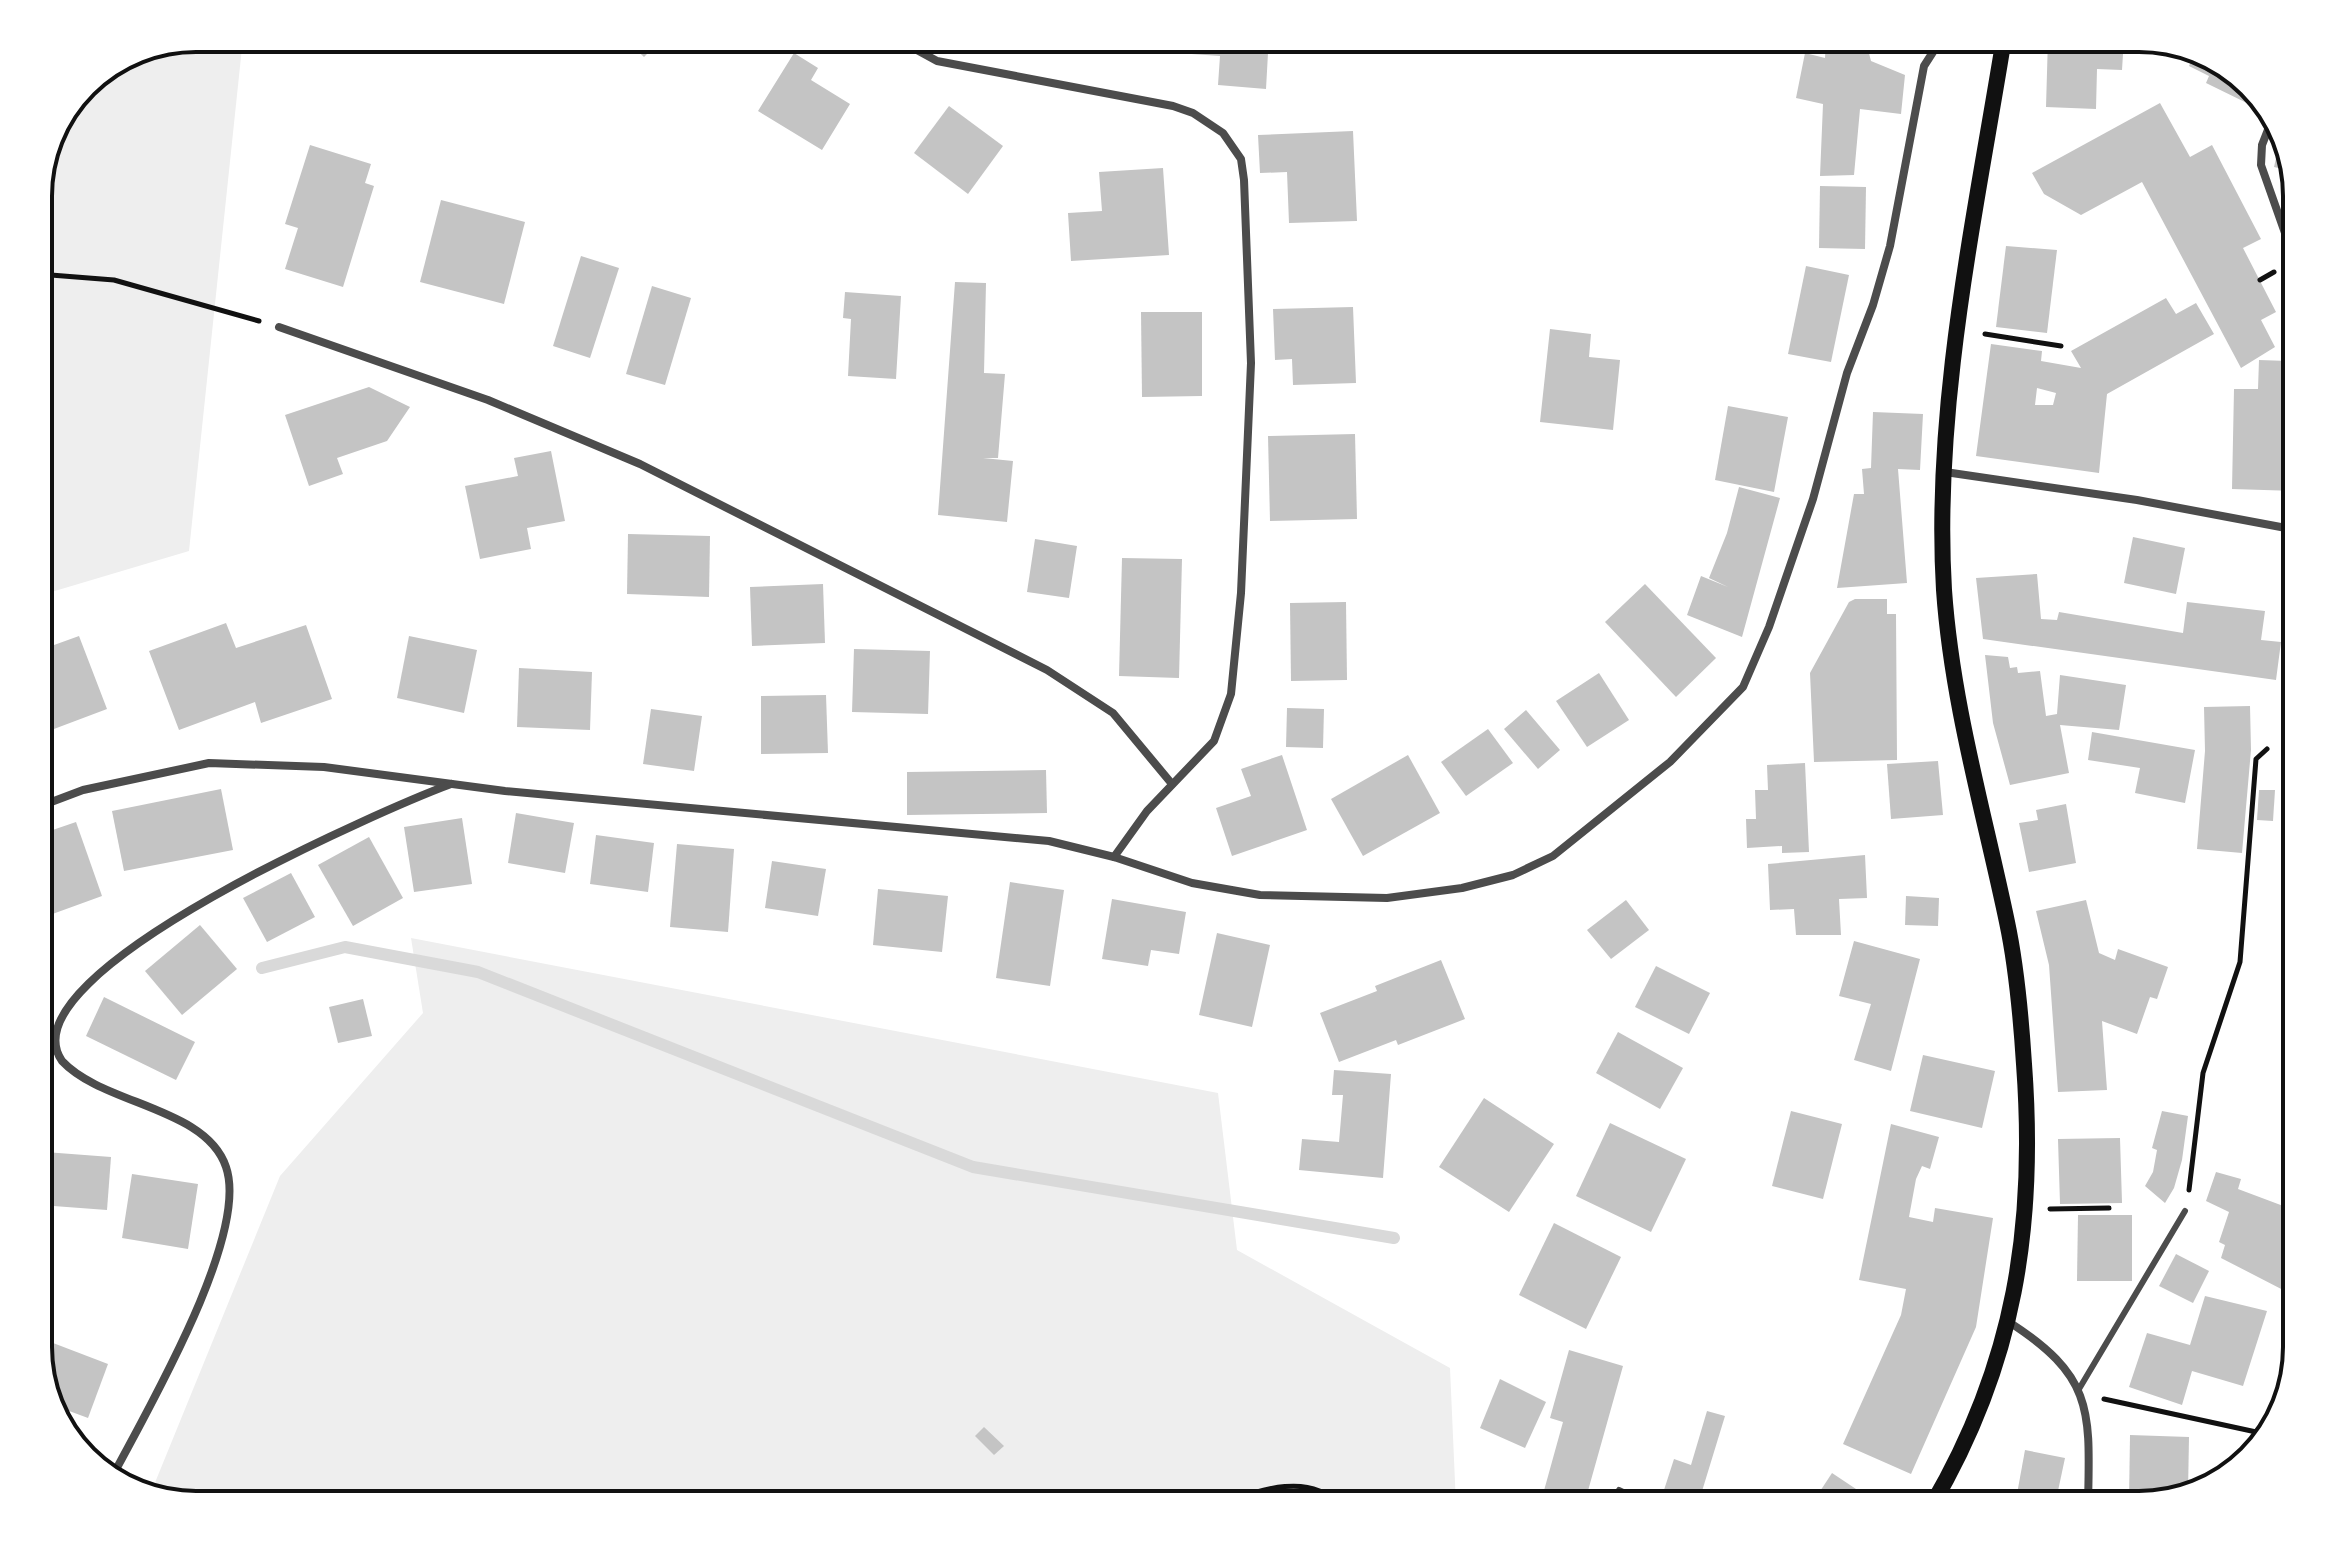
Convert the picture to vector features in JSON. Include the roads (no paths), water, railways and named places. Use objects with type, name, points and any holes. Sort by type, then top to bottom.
[{"type":"main road","points":[[1939,1491],[1979,1414],[2009,1322],[2027,1206],[2027,1110],[2013,958],[1966,747],[1952,667],[1942,532],[1948,405],[2002,52]]},
{"type":"street","points":[[921,52],[937,61],[1173,106],[1209,122],[1233,145],[1241,159],[1246,205],[1251,363],[1235,663],[1226,715],[1214,741],[1147,811],[1114,857]]},
{"type":"street","points":[[52,802],[83,790],[209,763],[324,767],[685,809],[1049,841],[1114,857],[1192,883],[1260,895],[1387,898],[1462,888],[1513,875],[1553,856],[1670,762],[1743,687],[1769,627],[1813,499],[1847,373],[1873,305],[1890,246],[1924,66],[1933,52]]},
{"type":"street","points":[[2267,131],[2262,145],[2261,165],[2283,227]]},
{"type":"street","points":[[279,327],[488,400],[640,464],[1019,656],[1092,697],[1113,713],[1172,784]]},
{"type":"street","points":[[1945,472],[2137,500],[2283,529]]},
{"type":"street","points":[[117,1467],[202,1295],[228,1216],[229,1188],[226,1166],[194,1127],[103,1088],[62,1061],[54,1049],[52,1033],[62,1002],[79,982],[128,941],[213,893],[379,810],[452,784]]},
{"type":"street","points":[[2009,1322],[2053,1354],[2079,1389],[2087,1412],[2088,1491]]},
{"type":"lane","points":[[52,1052],[54,1049]]},
{"type":"lane","points":[[2079,1389],[2185,1211]]},
{"type":"waterway","points":[[262,968],[345,947],[478,972],[973,1167],[1394,1238]]}]
